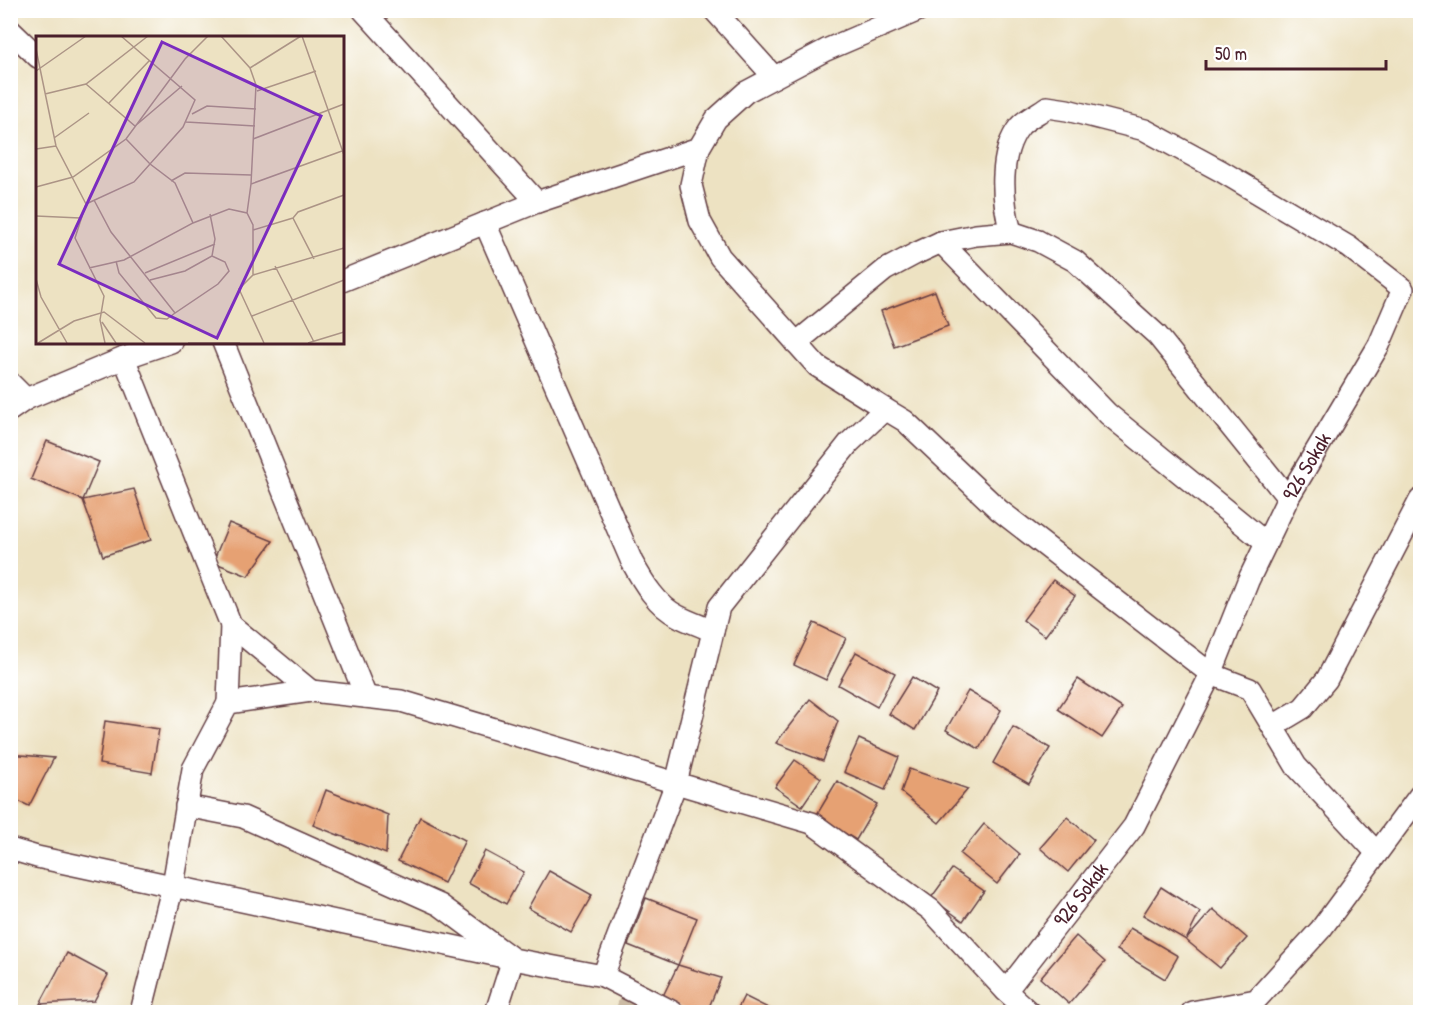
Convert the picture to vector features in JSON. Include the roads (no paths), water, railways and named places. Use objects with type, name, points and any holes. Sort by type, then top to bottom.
[{"type":"street","points":[[363,10],[537,202]]},
{"type":"street","points":[[714,10],[774,77]]},
{"type":"street","points":[[919,10],[826,50],[774,77],[746,92],[716,118],[699,148],[691,185],[700,221],[720,256],[817,366],[905,421],[999,510],[1210,674],[1251,688],[1296,766],[1377,853]]},
{"type":"street","points":[[10,30],[36,55]]},
{"type":"street","name":"926 Sokak","points":[[1006,991],[1134,826],[1210,674],[1248,581],[1288,498],[1412,294],[1349,247],[1221,171],[1145,130],[1067,110],[1047,107],[1020,126],[1008,146],[1004,175],[1004,209],[1011,232]]},
{"type":"street","points":[[344,280],[537,202],[699,148]]},
{"type":"street","points":[[484,223],[632,562],[641,578],[663,605],[676,616],[713,631]]},
{"type":"street","points":[[796,343],[885,270],[941,242],[976,235],[1011,232],[1038,241],[1075,261],[1157,335],[1288,498]]},
{"type":"street","points":[[941,242],[1108,414],[1266,543]]},
{"type":"street","points":[[10,383],[18,405],[124,358],[165,344]]},
{"type":"street","points":[[225,344],[366,697]]},
{"type":"street","points":[[124,358],[231,625],[228,703],[193,769],[173,885],[141,1012]]},
{"type":"street","points":[[603,975],[676,783],[719,607],[849,443],[885,409]]},
{"type":"street","points":[[1273,726],[1303,708],[1327,679],[1420,501]]},
{"type":"street","points":[[231,625],[311,691]]},
{"type":"street","points":[[228,703],[311,691],[401,701],[812,824],[932,910],[1006,991],[1029,1012]]},
{"type":"street","points":[[1191,1012],[1256,1000],[1321,929],[1420,795]]},
{"type":"street","points":[[186,806],[243,817],[440,905],[513,959]]},
{"type":"street","points":[[10,849],[37,857],[513,959],[603,975],[673,1012]]},
{"type":"street","points":[[496,1012],[513,959]]},
{"type":"tunnel","points":[[626,1012],[633,990]]}]
